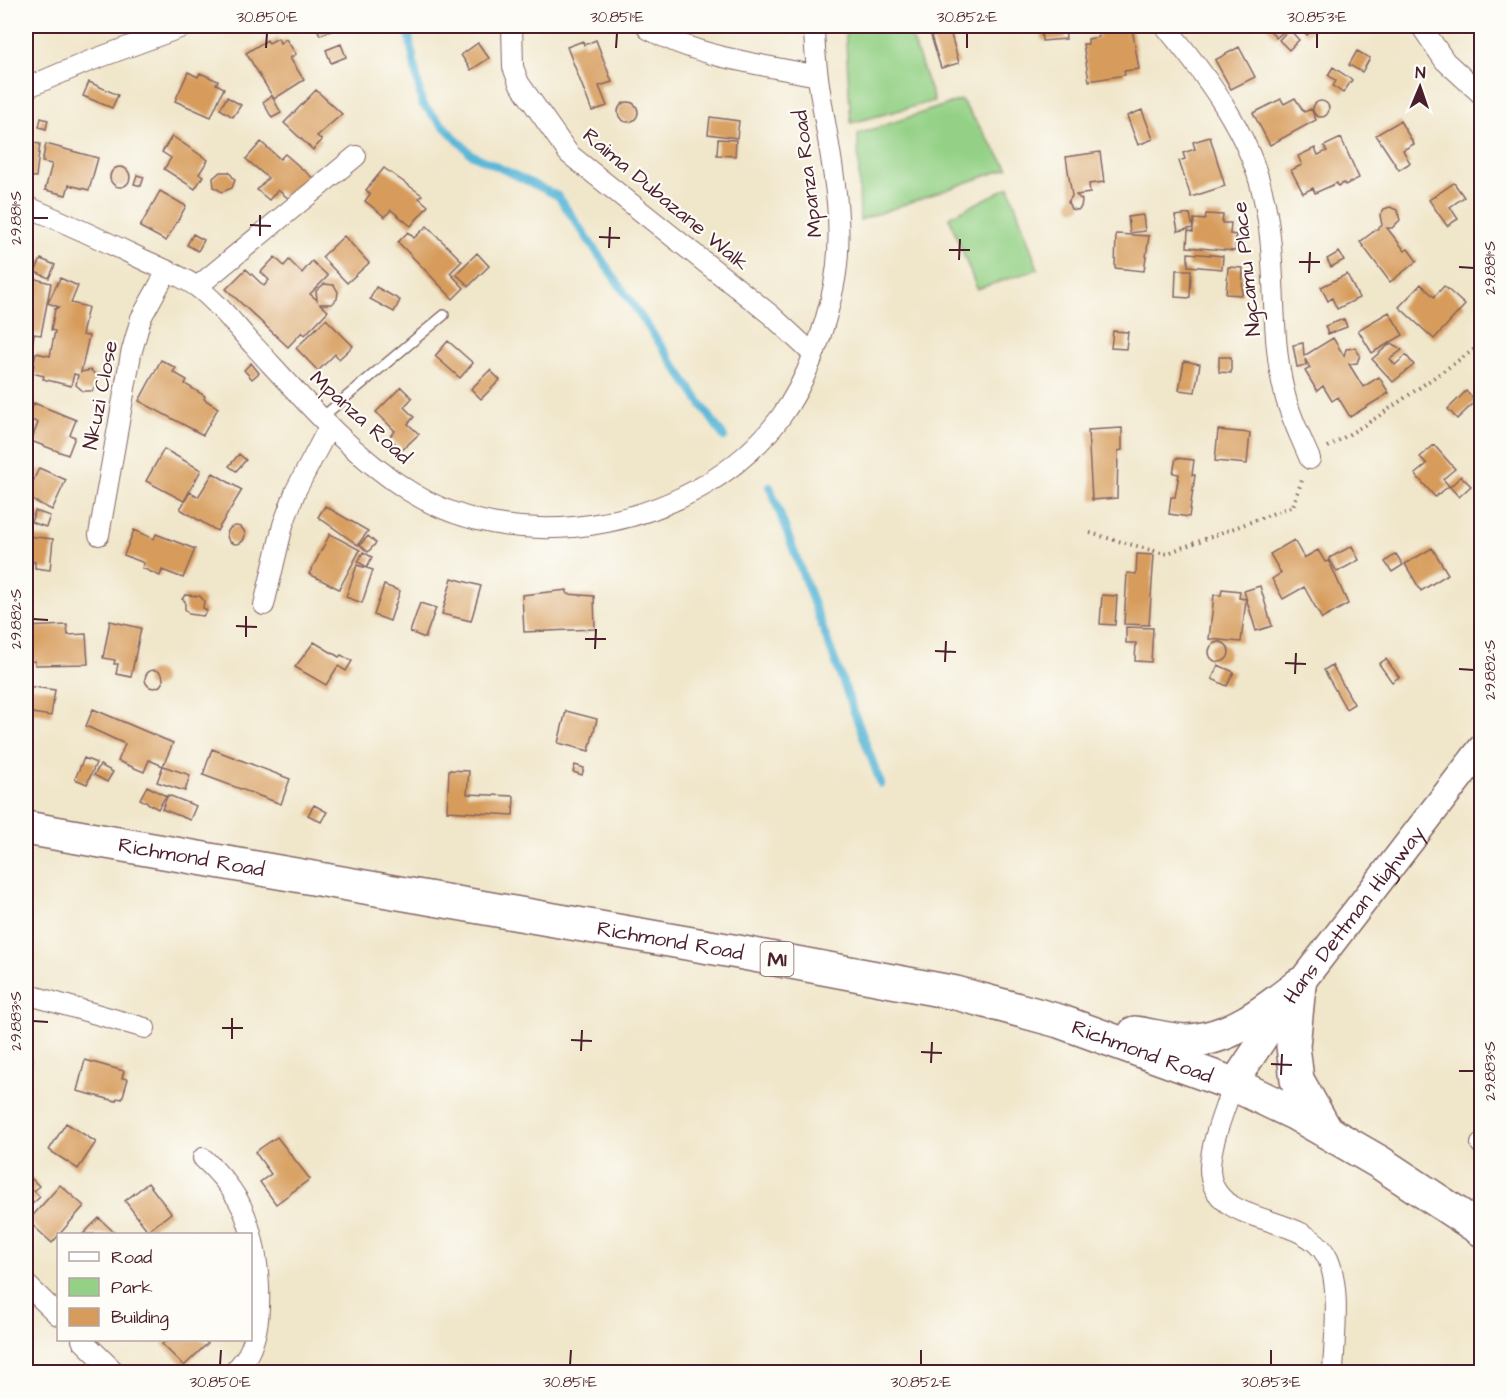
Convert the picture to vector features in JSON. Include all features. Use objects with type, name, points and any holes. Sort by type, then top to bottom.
[{"type":"highway","name":"Richmond Road","points":[[26,828],[761,956],[956,993],[1059,1021],[1233,1084],[1327,1132],[1379,1162],[1482,1230]]},
{"type":"highway","points":[[1059,1021],[1186,1041],[1243,1025],[1299,985]]},
{"type":"highway","points":[[1299,985],[1293,1046],[1297,1080],[1327,1132]]},
{"type":"street","points":[[26,88],[149,32],[185,26]]},
{"type":"street","name":"Raima Dubazane Walk","points":[[512,26],[513,67],[519,83],[569,154],[771,315],[813,354]]},
{"type":"street","name":"Mpanza Road","points":[[26,206],[197,287],[325,422],[372,464],[411,492],[467,517],[513,528],[582,526],[647,511],[712,482],[746,454],[780,418],[813,354],[823,330],[834,284],[839,247],[833,162],[818,76],[814,26]]},
{"type":"street","name":"Ngcamu Place","points":[[1165,26],[1197,64],[1234,125],[1252,162],[1263,194],[1285,396],[1310,459]]},
{"type":"street","points":[[1421,26],[1445,61],[1482,95]]},
{"type":"street","points":[[648,29],[668,40],[705,53],[818,76]]},
{"type":"street","points":[[197,287],[356,156]]},
{"type":"street","name":"Nkuzi Close","points":[[99,535],[131,354],[141,318],[167,271]]},
{"type":"street","points":[[264,605],[283,525],[325,422]]},
{"type":"street","name":"Hans Dettman Highway","points":[[1233,1084],[1299,985],[1482,748]]},
{"type":"street","points":[[26,994],[145,1028]]},
{"type":"street","points":[[1233,1084],[1215,1142],[1210,1168],[1215,1191],[1227,1203],[1302,1233],[1317,1242],[1327,1256],[1332,1274],[1335,1307],[1333,1372]]},
{"type":"street","points":[[203,1158],[222,1176],[239,1202],[250,1233]]},
{"type":"street","points":[[234,1372],[248,1354],[255,1332],[259,1305],[257,1262],[252,1241]]},
{"type":"street","points":[[26,1284],[57,1315]]},
{"type":"street","points":[[83,1341],[115,1372]]},
{"type":"lane","points":[[325,422],[444,315]]},
{"type":"green space","points":[[845,26],[908,26],[934,101],[851,123]]},
{"type":"green space","points":[[961,100],[1008,168],[860,220],[858,134]]},
{"type":"green space","points":[[1009,187],[1038,269],[977,289],[949,217]]},
{"type":"building","points":[[316,26],[337,26],[338,28],[320,35]]},
{"type":"building","points":[[1041,26],[1065,26],[1066,39],[1042,41]]},
{"type":"building","points":[[1114,26],[1115,31],[1132,28],[1139,69],[1124,71],[1125,75],[1089,81],[1083,44],[1088,44],[1088,39],[1099,37],[1097,28]]},
{"type":"building","points":[[1266,26],[1287,26],[1288,28],[1276,38]]},
{"type":"building","points":[[1298,26],[1317,26],[1307,35]]},
{"type":"building","points":[[1289,29],[1299,40],[1289,50],[1279,40]]},
{"type":"building","points":[[950,31],[959,63],[941,68],[931,36]]},
{"type":"building","points":[[278,38],[280,43],[286,39],[296,54],[290,58],[304,80],[274,99],[246,53],[267,40],[269,43]]},
{"type":"building","points":[[596,40],[612,82],[599,86],[607,106],[592,111],[567,47],[583,41],[584,45]]},
{"type":"building","points":[[478,43],[489,58],[471,70],[461,55]]},
{"type":"building","points":[[341,44],[346,57],[331,63],[326,50]]},
{"type":"building","points":[[1239,47],[1255,77],[1231,89],[1215,60]]},
{"type":"building","points":[[1357,51],[1370,58],[1362,72],[1349,65]]},
{"type":"building","points":[[1333,67],[1352,80],[1343,93],[1333,86],[1336,81],[1328,75]]},
{"type":"building","points":[[188,72],[198,77],[200,73],[218,81],[216,84],[224,88],[211,117],[175,101]]},
{"type":"building","points":[[89,82],[118,95],[112,108],[83,96]]},
{"type":"building","points":[[316,90],[342,114],[317,136],[322,140],[313,150],[284,123]]},
{"type":"building","points":[[272,96],[281,113],[272,118],[263,102]]},
{"type":"building","points":[[227,97],[241,105],[233,117],[220,109]]},
{"type":"building","points":[[1295,98],[1304,112],[1311,109],[1316,120],[1270,145],[1253,113],[1281,99],[1284,104]]},
{"type":"building","points":[[1318,101],[1324,101],[1329,109],[1327,115],[1318,117],[1313,112],[1313,106]]},
{"type":"building","points":[[628,102],[635,105],[638,112],[635,119],[628,122],[621,119],[618,112],[621,105]]},
{"type":"building","points":[[1142,110],[1153,139],[1138,145],[1127,116]]},
{"type":"building","points":[[710,117],[739,121],[737,138],[708,134]]},
{"type":"building","points":[[41,118],[48,120],[46,129],[39,127]]},
{"type":"building","points":[[1400,121],[1414,144],[1403,150],[1410,163],[1399,170],[1376,135]]},
{"type":"building","points":[[172,136],[208,160],[199,174],[203,176],[195,189],[164,169],[171,158],[162,152]]},
{"type":"building","points":[[1210,137],[1225,186],[1191,197],[1179,161],[1185,159],[1183,153],[1195,149],[1193,142]]},
{"type":"building","points":[[1341,138],[1359,178],[1345,185],[1344,183],[1338,186],[1337,183],[1315,193],[1313,188],[1303,193],[1291,170],[1302,165],[1298,156],[1315,148],[1318,155],[1327,151],[1324,146]]},
{"type":"building","points":[[718,139],[736,140],[735,156],[717,155]]},
{"type":"building","points":[[26,142],[40,144],[36,177],[26,176]]},
{"type":"building","points":[[261,142],[280,159],[285,154],[315,180],[295,204],[278,190],[269,200],[257,190],[268,178],[246,159]]},
{"type":"building","points":[[46,144],[98,158],[89,190],[69,185],[66,195],[45,190],[52,164],[42,162]]},
{"type":"building","points":[[1100,152],[1104,182],[1089,184],[1090,193],[1076,195],[1082,200],[1081,207],[1078,210],[1071,209],[1068,202],[1072,196],[1066,157]]},
{"type":"building","points":[[116,167],[124,167],[130,173],[130,181],[124,187],[116,187],[110,181],[110,173]]},
{"type":"building","points":[[384,168],[422,195],[419,198],[428,206],[411,226],[391,210],[385,217],[365,201],[370,194],[366,190]]},
{"type":"building","points":[[220,172],[229,172],[235,180],[232,188],[222,192],[214,187],[213,178]]},
{"type":"building","points":[[137,175],[144,177],[141,186],[134,184]]},
{"type":"building","points":[[1454,183],[1464,197],[1450,207],[1458,219],[1447,226],[1429,200]]},
{"type":"building","points":[[160,191],[186,206],[166,241],[140,227]]},
{"type":"building","points":[[1390,207],[1397,210],[1400,220],[1392,228],[1387,228],[1405,251],[1408,249],[1417,261],[1390,282],[1360,242],[1382,225],[1380,215],[1384,209]]},
{"type":"building","points":[[1190,214],[1193,228],[1178,231],[1175,216]]},
{"type":"building","points":[[1206,214],[1223,215],[1222,223],[1231,223],[1230,234],[1236,235],[1235,251],[1187,247],[1188,231],[1193,232],[1194,219],[1205,220]]},
{"type":"building","points":[[1143,215],[1145,231],[1130,233],[1128,217]]},
{"type":"building","points":[[427,226],[462,261],[450,273],[464,288],[453,299],[398,242],[408,232],[414,238]]},
{"type":"building","points":[[193,234],[204,240],[198,251],[187,245]]},
{"type":"building","points":[[1116,234],[1149,236],[1144,271],[1115,268]]},
{"type":"building","points":[[344,236],[369,263],[347,283],[322,257]]},
{"type":"building","points":[[1339,252],[1344,260],[1331,267],[1327,259]]},
{"type":"building","points":[[477,253],[489,266],[469,286],[456,274]]},
{"type":"building","points":[[1188,253],[1223,256],[1222,269],[1188,266]]},
{"type":"building","points":[[275,257],[284,266],[289,260],[302,273],[312,261],[328,276],[310,294],[317,300],[316,291],[324,284],[334,285],[338,292],[337,299],[332,304],[320,304],[328,311],[305,335],[302,332],[288,347],[226,289],[246,269],[264,286],[269,280],[261,272]]},
{"type":"building","points":[[41,259],[55,265],[49,278],[35,272]]},
{"type":"building","points":[[1228,267],[1243,268],[1242,295],[1226,294]]},
{"type":"building","points":[[1176,270],[1191,270],[1190,298],[1175,297]]},
{"type":"building","points":[[1347,274],[1359,298],[1337,309],[1332,298],[1328,301],[1321,287]]},
{"type":"building","points":[[28,277],[51,283],[41,335],[34,334],[29,362],[26,362],[26,285]]},
{"type":"building","points":[[60,278],[78,286],[71,303],[88,307],[82,335],[89,336],[81,372],[91,370],[97,377],[98,385],[92,391],[83,391],[76,385],[78,375],[74,374],[71,386],[43,379],[44,376],[32,373],[36,353],[50,356],[55,331],[51,330],[55,309],[59,307],[48,303]]},
{"type":"building","points":[[1421,284],[1434,297],[1444,286],[1465,305],[1434,339],[1399,307]]},
{"type":"building","points":[[376,287],[400,300],[394,312],[370,299]]},
{"type":"building","points":[[1389,312],[1403,335],[1372,353],[1358,330]]},
{"type":"building","points":[[326,319],[353,346],[339,359],[335,354],[318,371],[296,348]]},
{"type":"building","points":[[1344,319],[1347,327],[1328,334],[1325,326]]},
{"type":"building","points":[[1113,331],[1128,332],[1126,349],[1111,348]]},
{"type":"building","points":[[1333,338],[1344,356],[1346,349],[1355,348],[1360,355],[1357,363],[1349,364],[1363,387],[1379,377],[1389,393],[1350,417],[1338,397],[1332,401],[1323,386],[1317,391],[1305,371],[1310,368],[1305,359],[1306,365],[1297,367],[1293,345],[1303,343],[1304,356]]},
{"type":"building","points":[[448,341],[473,363],[460,378],[435,356]]},
{"type":"building","points":[[1391,343],[1402,350],[1390,359],[1395,365],[1406,355],[1414,365],[1393,382],[1372,359]]},
{"type":"building","points":[[1219,357],[1231,357],[1231,373],[1219,372]]},
{"type":"building","points":[[161,360],[176,368],[173,372],[187,380],[185,384],[205,396],[204,399],[218,408],[203,435],[139,401]]},
{"type":"building","points":[[1184,361],[1200,364],[1195,392],[1179,390]]},
{"type":"building","points":[[251,363],[259,373],[252,379],[244,370]]},
{"type":"building","points":[[490,370],[500,380],[481,399],[471,389]]},
{"type":"building","points":[[401,387],[412,398],[404,407],[414,417],[408,424],[419,434],[402,450],[389,437],[395,431],[376,412]]},
{"type":"building","points":[[1466,391],[1476,401],[1457,419],[1448,409]]},
{"type":"building","points":[[34,403],[76,420],[70,435],[75,437],[68,455],[31,441],[38,423],[28,418]]},
{"type":"building","points":[[1122,428],[1122,450],[1118,451],[1117,498],[1092,500],[1088,430]]},
{"type":"building","points":[[1218,430],[1250,433],[1247,464],[1215,461]]},
{"type":"building","points":[[1434,445],[1455,469],[1443,479],[1449,486],[1435,497],[1415,474],[1427,464],[1420,457]]},
{"type":"building","points":[[164,449],[201,470],[184,501],[146,481]]},
{"type":"building","points":[[239,454],[246,460],[236,471],[229,466]]},
{"type":"building","points":[[1176,458],[1194,460],[1192,475],[1195,475],[1189,517],[1169,514],[1171,497],[1175,497],[1179,474],[1173,473]]},
{"type":"building","points":[[39,468],[66,480],[52,510],[26,497]]},
{"type":"building","points":[[213,473],[242,490],[217,531],[180,509],[190,492],[198,497]]},
{"type":"building","points":[[1461,476],[1471,486],[1459,497],[1450,487]]},
{"type":"building","points":[[325,506],[368,531],[358,545],[318,517]]},
{"type":"building","points":[[35,511],[50,516],[46,527],[31,522]]},
{"type":"building","points":[[236,526],[242,529],[245,535],[242,541],[236,544],[230,541],[227,535],[230,529]]},
{"type":"building","points":[[134,530],[154,539],[156,534],[195,549],[183,578],[162,570],[160,576],[142,568],[144,563],[124,555]]},
{"type":"building","points":[[330,534],[360,550],[339,589],[309,574]]},
{"type":"building","points":[[26,536],[53,539],[50,570],[35,568],[35,562],[26,561]]},
{"type":"building","points":[[368,536],[376,543],[368,552],[360,545]]},
{"type":"building","points":[[1294,540],[1304,558],[1318,550],[1325,562],[1329,561],[1348,604],[1322,619],[1304,587],[1283,599],[1272,579],[1281,573],[1270,554]]},
{"type":"building","points":[[1352,546],[1359,560],[1337,572],[1329,558]]},
{"type":"building","points":[[1432,548],[1448,574],[1421,591],[1405,564]]},
{"type":"building","points":[[363,552],[372,557],[367,567],[358,562]]},
{"type":"building","points":[[1137,554],[1154,555],[1149,625],[1124,624],[1127,573],[1136,574]]},
{"type":"building","points":[[1396,554],[1403,565],[1392,572],[1385,562]]},
{"type":"building","points":[[357,565],[373,570],[362,603],[346,597]]},
{"type":"building","points":[[452,578],[481,586],[471,621],[442,614]]},
{"type":"building","points":[[384,585],[400,591],[390,621],[374,615]]},
{"type":"building","points":[[1260,586],[1272,626],[1256,631],[1244,591]]},
{"type":"building","points":[[1222,589],[1240,591],[1239,598],[1246,599],[1241,642],[1209,639],[1214,595],[1221,595]]},
{"type":"building","points":[[567,590],[567,594],[594,596],[595,629],[524,632],[522,595]]},
{"type":"building","points":[[185,595],[200,596],[204,601],[203,608],[207,611],[203,616],[189,614],[185,609],[185,601],[182,599]]},
{"type":"building","points":[[1102,595],[1117,596],[1115,625],[1100,624]]},
{"type":"building","points":[[420,603],[436,608],[425,638],[410,632]]},
{"type":"building","points":[[110,621],[141,628],[131,677],[116,674],[118,664],[114,664],[115,660],[103,658]]},
{"type":"building","points":[[67,625],[68,635],[86,634],[88,664],[35,665],[35,661],[26,662],[26,627]]},
{"type":"building","points":[[1126,627],[1153,628],[1151,662],[1135,661],[1136,643],[1126,643]]},
{"type":"building","points":[[314,642],[339,657],[341,655],[352,661],[346,671],[338,666],[326,685],[295,667]]},
{"type":"building","points":[[1215,642],[1223,642],[1229,648],[1229,656],[1223,662],[1215,662],[1209,656],[1209,648]]},
{"type":"building","points":[[1386,659],[1399,677],[1392,682],[1379,664]]},
{"type":"building","points":[[1218,665],[1234,672],[1227,686],[1212,679]]},
{"type":"building","points":[[1332,665],[1354,704],[1346,709],[1324,670]]},
{"type":"building","points":[[154,670],[160,673],[163,679],[160,685],[154,688],[148,685],[145,679],[148,673]]},
{"type":"building","points":[[26,686],[55,690],[51,716],[26,712]]},
{"type":"building","points":[[93,709],[173,743],[163,766],[149,760],[144,772],[118,761],[125,744],[86,726]]},
{"type":"building","points":[[566,711],[597,719],[589,751],[558,743]]},
{"type":"building","points":[[212,749],[290,779],[281,804],[203,775]]},
{"type":"building","points":[[84,758],[96,763],[87,784],[75,779]]},
{"type":"building","points":[[100,765],[113,772],[107,782],[94,775]]},
{"type":"building","points":[[575,765],[584,768],[582,775],[573,772]]},
{"type":"building","points":[[163,766],[190,775],[185,791],[157,782]]},
{"type":"building","points":[[449,770],[469,771],[467,794],[514,796],[513,815],[447,811]]},
{"type":"building","points":[[147,786],[166,796],[158,809],[140,799]]},
{"type":"building","points":[[168,795],[196,806],[190,820],[162,809]]},
{"type":"building","points":[[314,805],[327,812],[321,822],[308,815]]},
{"type":"building","points":[[26,1057],[32,1058],[27,1089],[26,1089]]},
{"type":"building","points":[[85,1060],[124,1071],[122,1078],[128,1079],[122,1099],[117,1098],[116,1101],[77,1091]]},
{"type":"building","points":[[66,1123],[96,1142],[78,1169],[49,1150]]},
{"type":"building","points":[[277,1137],[310,1179],[276,1204],[260,1182],[271,1174],[255,1152]]},
{"type":"building","points":[[26,1173],[39,1186],[34,1191],[40,1197],[31,1205],[26,1201]]},
{"type":"building","points":[[148,1183],[171,1213],[148,1231],[125,1201]]},
{"type":"building","points":[[60,1185],[84,1206],[61,1233],[57,1233],[57,1237],[52,1243],[28,1221]]},
{"type":"building","points":[[99,1218],[115,1233],[84,1233]]},
{"type":"building","points":[[166,1341],[205,1341],[208,1343],[184,1366],[162,1344]]},
{"type":"waterway","points":[[407,26],[422,104],[471,154],[558,196],[724,437]]},
{"type":"waterway","points":[[770,487],[881,784]]}]
